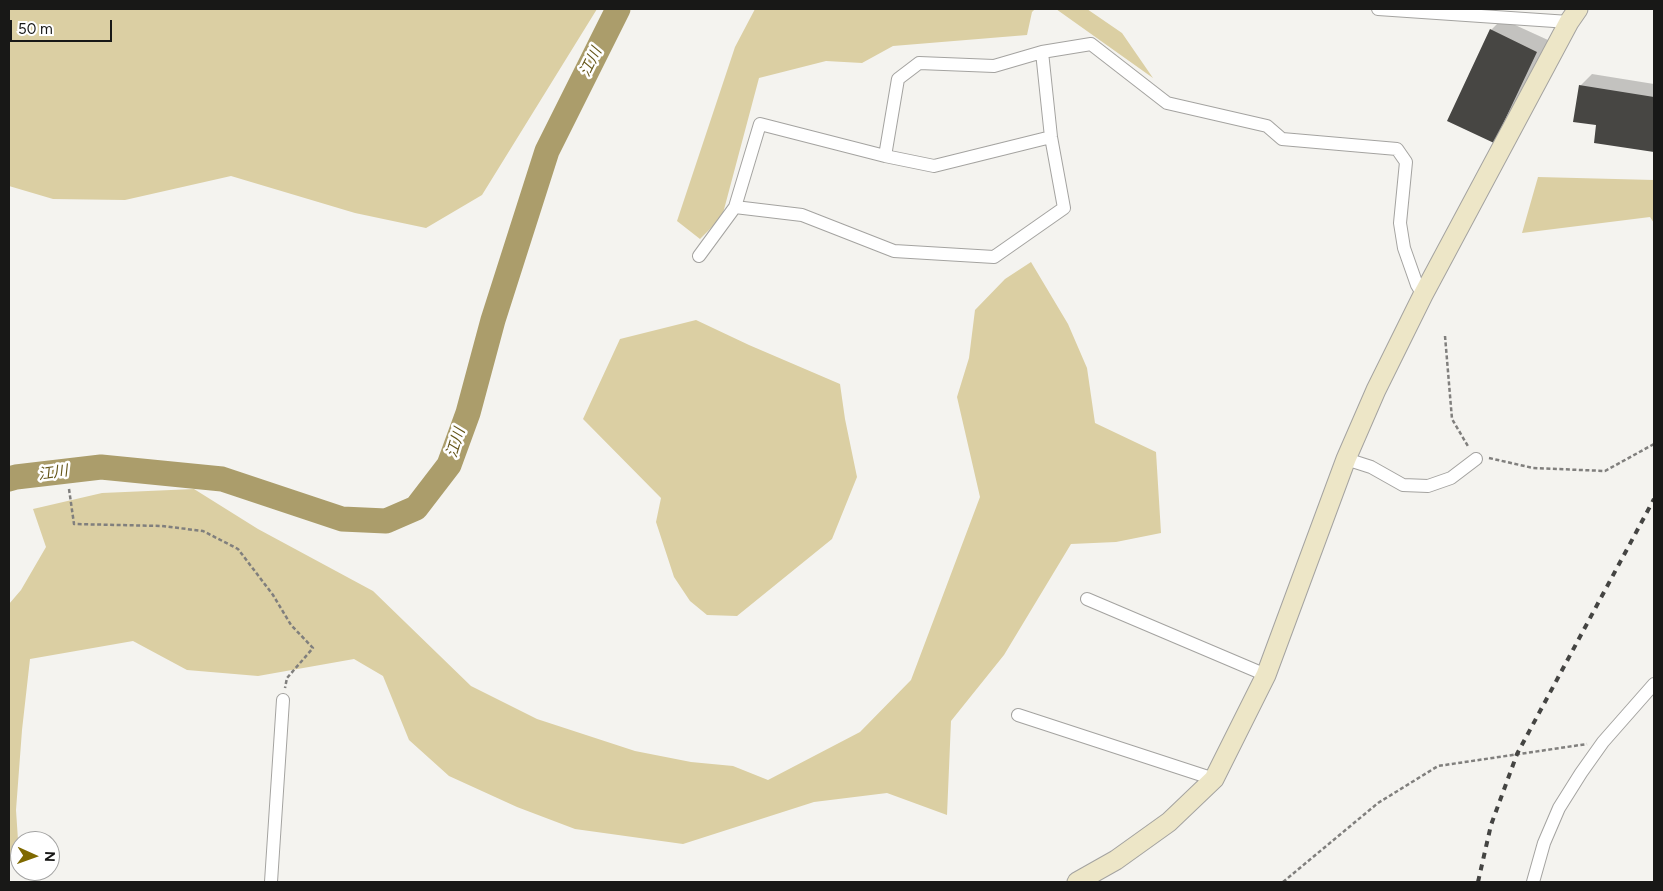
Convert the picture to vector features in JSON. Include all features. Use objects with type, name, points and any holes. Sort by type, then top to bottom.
[{"type":"street","points":[[1077,882],[1116,860],[1170,822],[1214,779],[1266,675],[1346,459],[1376,390],[1423,295],[1574,15],[1378,9]]},
{"type":"street","points":[[885,156],[898,79],[919,64],[994,66],[1042,52],[1091,44],[1167,103],[1268,126],[1282,139],[1397,149],[1406,162],[1400,224],[1404,248],[1417,285],[1423,295]]},
{"type":"street","points":[[735,207],[802,215],[894,251],[994,257],[1064,208],[1051,137],[1042,52]]},
{"type":"street","points":[[699,256],[735,207],[760,124],[885,156],[934,166],[1051,137]]},
{"type":"street","points":[[1346,459],[1371,467],[1403,485],[1428,486],[1451,478],[1476,458]]},
{"type":"street","points":[[1087,599],[1266,675]]},
{"type":"street","points":[[1533,882],[1544,843],[1559,808],[1603,742],[1654,684]]},
{"type":"street","points":[[271,882],[283,700]]},
{"type":"street","points":[[1018,715],[1214,779]]},
{"type":"path","points":[[1445,336],[1452,418],[1476,458],[1487,458],[1533,468],[1605,471],[1654,444]]},
{"type":"path","points":[[69,489],[74,524],[162,526],[203,531],[238,549],[273,595],[291,625],[313,648],[286,678],[283,700]]},
{"type":"path","points":[[1283,882],[1378,803],[1438,766],[1603,742]]},
{"type":"shaded area","points":[[9,9],[597,9],[482,195],[426,228],[355,213],[231,176],[125,200],[53,199],[9,186]]},
{"type":"shaded area","points":[[755,9],[1035,9],[1032,12],[1027,35],[893,46],[862,63],[826,61],[759,78],[722,217],[700,239],[677,221],[735,47]]},
{"type":"shaded area","points":[[1056,9],[1087,9],[1122,33],[1153,78]]},
{"type":"shaded area","points":[[1538,177],[1654,180],[1654,223],[1650,217],[1522,233]]},
{"type":"shaded area","points":[[1031,262],[1068,324],[1087,368],[1095,423],[1156,452],[1161,533],[1116,542],[1071,544],[1004,655],[951,721],[947,815],[887,793],[814,802],[683,844],[575,829],[517,807],[449,776],[409,740],[383,676],[354,659],[258,676],[187,670],[133,641],[30,659],[16,810],[17,831],[10,831],[9,862],[9,604],[21,590],[46,547],[33,509],[102,493],[194,489],[258,529],[373,591],[471,686],[537,719],[635,751],[691,762],[733,766],[768,780],[860,732],[911,680],[980,497],[957,397],[969,358],[975,310],[1005,279]]},
{"type":"shaded area","points":[[696,320],[840,384],[857,477],[832,539],[737,616],[707,615],[690,601],[674,577],[656,522],[661,498],[583,419],[620,339]]},
{"type":"building","points":[[1490,29],[1537,52],[1494,143],[1447,121]]},
{"type":"building","points":[[1579,85],[1654,97],[1654,152],[1594,143],[1596,125],[1573,122]]},
{"type":"waterway","name":"江川","points":[[9,479],[101,467],[222,479],[342,519],[386,521],[416,508],[449,465],[468,413],[493,320],[547,151],[618,9]]},
{"type":"railway","points":[[1478,882],[1491,825],[1517,754],[1654,499]]}]
